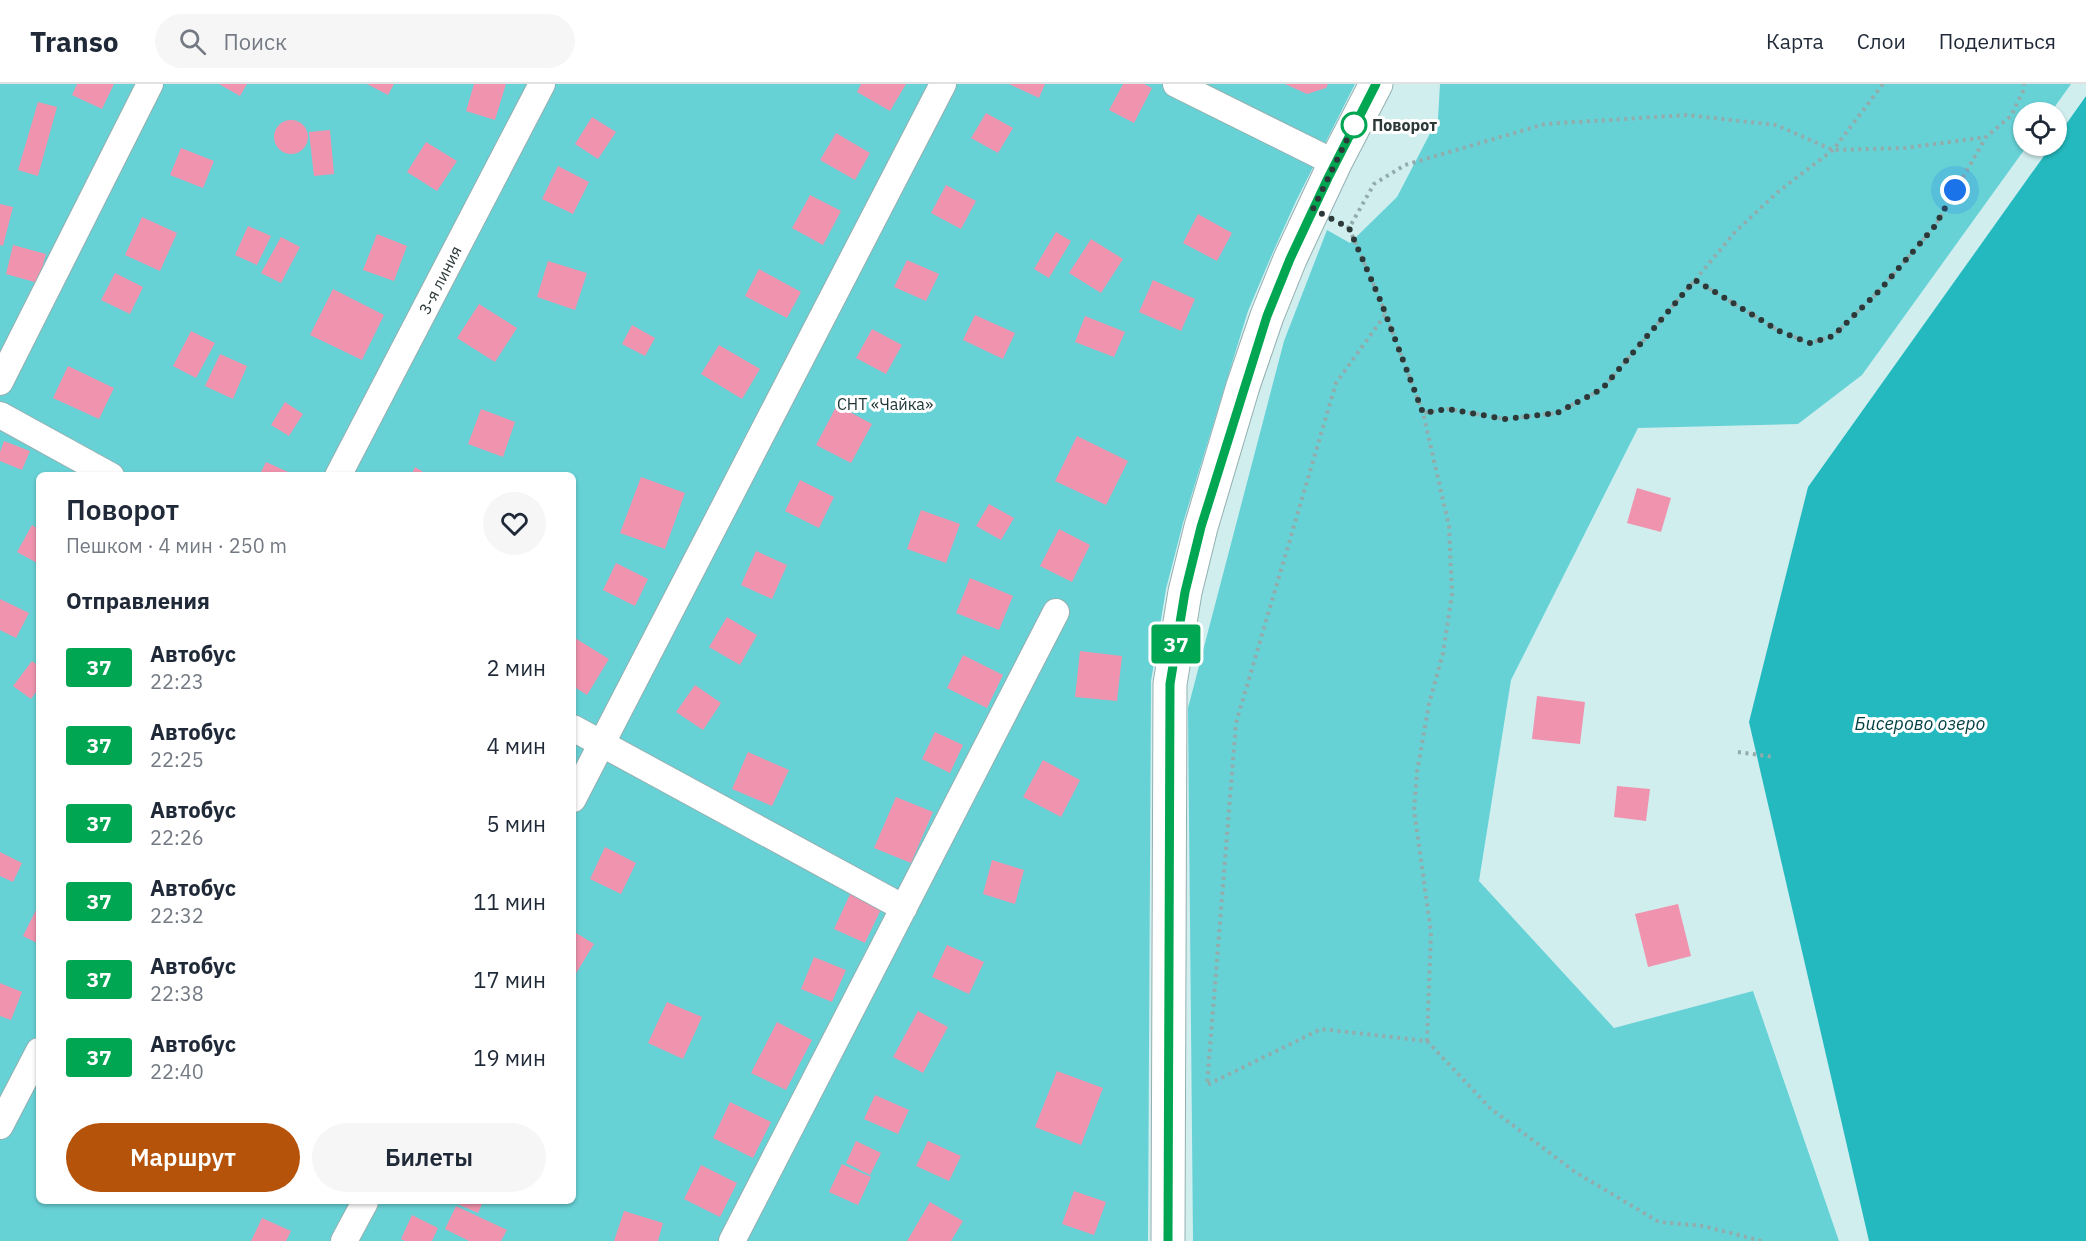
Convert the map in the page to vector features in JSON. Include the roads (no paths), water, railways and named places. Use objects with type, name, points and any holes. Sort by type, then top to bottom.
[{"type":"main road","points":[[1168,1241],[1170,684],[1185,592],[1201,527],[1267,316],[1313,209],[1376,84]]},
{"type":"street","points":[[0,382],[150,84]]},
{"type":"street","name":"3-я линия","points":[[340,472],[542,84]]},
{"type":"street","points":[[576,794],[943,84]]},
{"type":"street","points":[[1176,84],[1335,163]]},
{"type":"street","points":[[0,415],[104,472]]},
{"type":"street","points":[[732,1241],[1056,612]]},
{"type":"street","points":[[576,730],[904,908]]},
{"type":"street","points":[[0,1126],[36,1057]]},
{"type":"street","points":[[344,1241],[364,1204]]},
{"type":"water","name":"Бисерово озеро","points":[[2086,96],[2086,1241],[1869,1241],[1749,722],[1808,487],[2044,156],[2067,156],[2067,123]]},
{"type":"place","name":"Поворот","points":[[1354,125]]},
{"type":"park label","name":"СНТ «Чайка»","points":[[885,404]]}]
